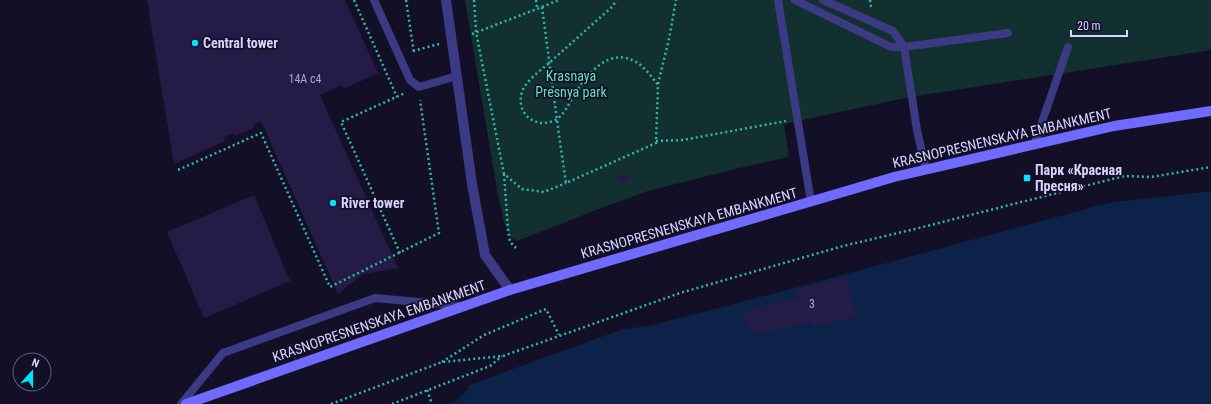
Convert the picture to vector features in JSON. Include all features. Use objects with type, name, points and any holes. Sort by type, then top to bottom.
[{"type":"main road","name":"KRASNOPRESNENSKAYA EMBANKMENT","points":[[186,404],[510,290],[894,177],[1114,126],[1211,112]]},
{"type":"street","points":[[446,0],[472,184],[486,255],[510,290]]},
{"type":"lane","points":[[374,0],[410,80],[419,87],[457,76]]},
{"type":"lane","points":[[778,0],[811,202]]},
{"type":"lane","points":[[795,0],[892,47],[904,47],[1008,33]]},
{"type":"lane","points":[[823,0],[893,31],[904,47],[917,130],[926,170]]},
{"type":"lane","points":[[1034,145],[1068,47]]},
{"type":"lane","points":[[181,404],[223,353],[375,298],[463,306]]},
{"type":"path","points":[[354,0],[397,97]]},
{"type":"path","points":[[406,0],[414,58]]},
{"type":"path","points":[[474,0],[476,32],[504,174],[510,242],[516,248]]},
{"type":"path","points":[[536,0],[537,8]]},
{"type":"path","points":[[472,34],[559,0]]},
{"type":"path","points":[[616,0],[613,6],[532,77],[524,86],[520,100],[524,114],[530,119],[541,123],[553,121],[566,108],[590,73],[603,62],[623,57],[634,61],[646,71],[658,85]]},
{"type":"path","points":[[656,141],[658,85],[669,39],[676,0]]},
{"type":"path","points":[[542,7],[556,119],[566,183]]},
{"type":"path","points":[[414,51],[445,42]]},
{"type":"path","points":[[178,170],[261,133],[330,287],[400,253],[439,233],[419,87],[341,122],[400,253]]},
{"type":"path","points":[[504,174],[522,189],[544,192],[656,143],[656,141],[683,140],[798,119]]},
{"type":"path","points":[[442,362],[503,356],[680,293],[843,246],[1124,176],[1152,177],[1211,167]]},
{"type":"path","points":[[331,404],[442,362],[484,335],[546,309],[559,335]]},
{"type":"path","points":[[392,404],[490,366],[503,356]]},
{"type":"path","points":[[427,390],[432,404]]},
{"type":"green space","name":"Krasnaya Presnya park","points":[[465,0],[1211,0],[1211,50],[910,97],[784,124],[789,157],[648,191],[517,241],[511,238],[504,222],[497,190]]},
{"type":"water","points":[[1211,191],[1211,404],[417,404],[623,329],[649,326],[1108,203]]},
{"type":"pier","points":[[467,386],[468,389],[457,401],[448,404],[417,404]]},
{"type":"building","points":[[147,0],[345,0],[378,73],[344,89],[342,85],[320,95],[398,268],[363,274],[338,294],[261,121],[253,125],[254,128],[235,136],[234,133],[229,135],[223,138],[225,141],[174,164]]},
{"type":"building","points":[[628,174],[629,181],[620,183],[618,176]]},
{"type":"building","points":[[254,195],[290,281],[204,318],[167,232]]},
{"type":"building","points":[[846,277],[856,316],[813,328],[810,322],[760,334],[751,330],[742,318],[746,311],[797,298],[797,289]]},
{"type":"place","name":"Central tower","points":[[195,43]]},
{"type":"place","name":"Парк «Красная Пресня»","points":[[1027,178]]},
{"type":"place","name":"River tower","points":[[333,203]]}]
